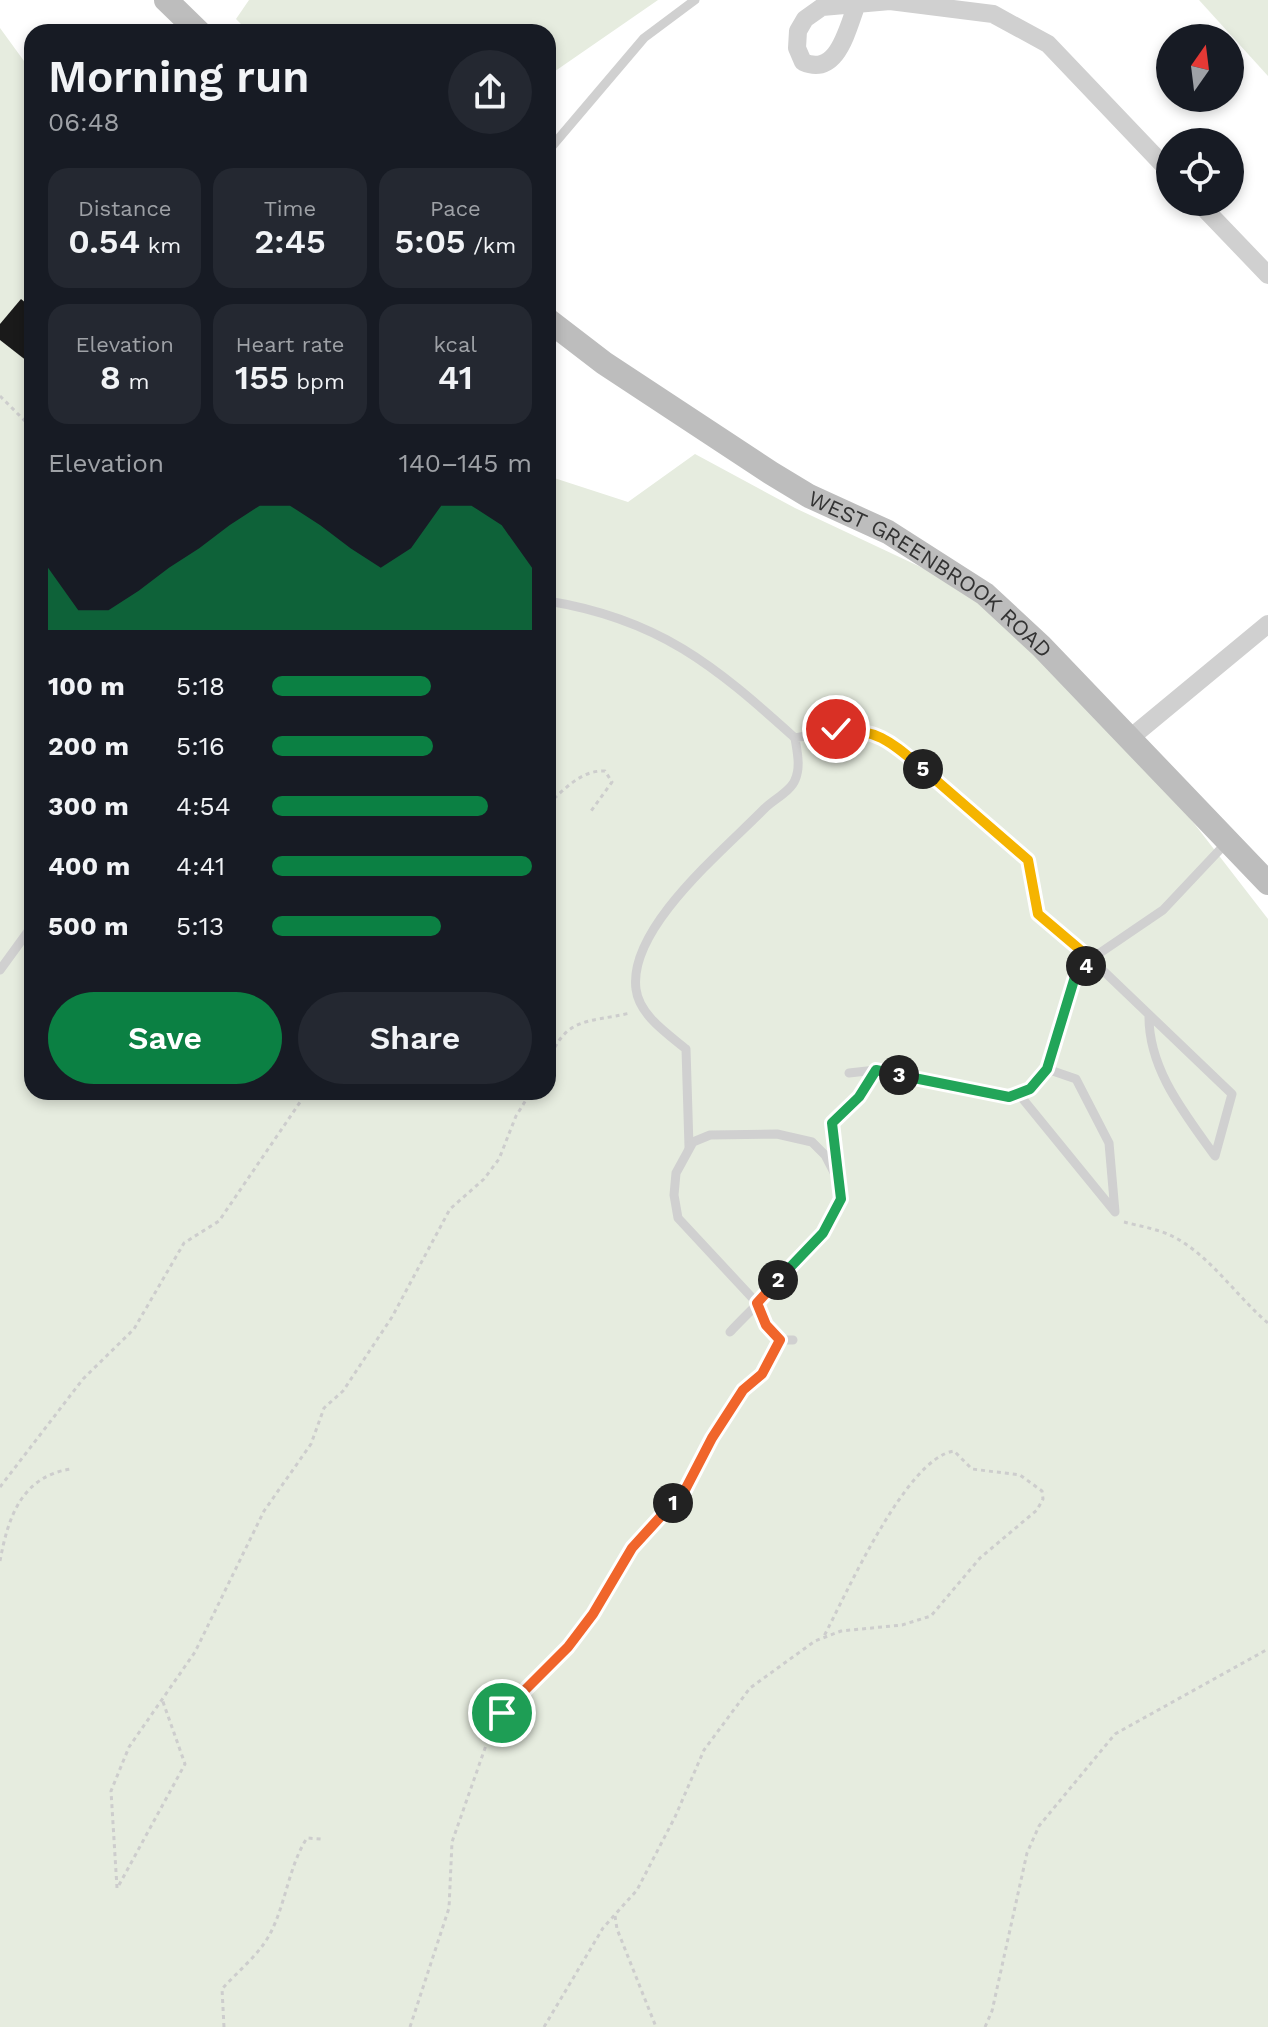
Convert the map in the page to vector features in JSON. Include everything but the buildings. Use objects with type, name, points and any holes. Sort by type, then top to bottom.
[{"type":"street","points":[[166,0],[191,24]]},
{"type":"street","points":[[857,4],[890,1],[993,14],[1048,44],[1156,157]]},
{"type":"street","points":[[1211,216],[1268,275]]},
{"type":"street","name":"WEST GREENBROOK ROAD","points":[[556,325],[604,363],[771,473],[809,496],[888,532],[965,579],[1041,646],[1268,883]]},
{"type":"street","points":[[1129,739],[1268,624]]},
{"type":"lane","points":[[556,142],[644,38],[695,0]]},
{"type":"lane","points":[[556,603],[635,622],[668,639],[728,681],[795,738],[798,768],[795,783],[771,801],[647,934],[640,953],[635,991],[652,1021],[686,1049],[689,1147],[676,1173],[674,1195],[678,1218],[757,1303],[766,1325],[780,1340],[793,1340]]},
{"type":"lane","points":[[795,738],[836,729],[866,730],[884,736],[1028,860],[1038,914],[1091,959],[1232,1094],[1215,1156],[1175,1101],[1149,1039],[1149,1015]]},
{"type":"lane","points":[[849,1073],[876,1070],[976,1093],[1009,1097],[1030,1089],[1047,1069],[1074,980],[1091,959],[1163,910],[1228,841]]},
{"type":"lane","points":[[0,970],[24,937]]},
{"type":"lane","points":[[1018,1093],[1115,1212],[1109,1143],[1076,1079],[1047,1069]]},
{"type":"lane","points":[[730,1332],[823,1233],[841,1199],[832,1123],[859,1097],[876,1070]]},
{"type":"lane","points":[[689,1147],[710,1135],[797,1136],[812,1142],[825,1155],[839,1182]]},
{"type":"path","points":[[0,396],[24,420]]},
{"type":"path","points":[[556,797],[579,778],[593,771],[605,771],[612,782],[591,811]]},
{"type":"path","points":[[556,1042],[569,1027],[646,1010]]},
{"type":"path","points":[[0,1487],[83,1379],[134,1329],[184,1243],[219,1221],[302,1100]]},
{"type":"path","points":[[162,1699],[185,1764],[117,1888],[111,1791],[129,1747],[162,1699],[195,1652],[264,1511],[311,1444],[324,1408],[343,1391],[392,1317],[450,1209],[484,1179],[499,1159],[527,1100]]},
{"type":"path","points":[[1120,1221],[1172,1236],[1216,1270],[1242,1301],[1268,1323]]},
{"type":"path","points":[[410,2027],[449,1908],[452,1842],[490,1734],[502,1713],[568,1647],[593,1614],[632,1548],[685,1490],[712,1438],[743,1390],[762,1374],[780,1340]]},
{"type":"path","points":[[544,2027],[577,1968],[637,1890],[675,1817],[694,1769],[719,1726],[750,1688],[823,1638],[841,1631],[902,1625],[931,1616],[980,1558],[1037,1510],[1043,1499],[1042,1491],[1020,1475],[972,1469],[954,1451],[935,1457],[898,1500],[823,1638]]},
{"type":"path","points":[[0,1561],[11,1517],[31,1484],[56,1471],[71,1469]]},
{"type":"path","points":[[985,2027],[992,2011],[1027,1853],[1039,1826],[1115,1734],[1268,1649]]},
{"type":"path","points":[[224,2027],[222,1989],[260,1950],[271,1931],[298,1851],[307,1838],[321,1839]]},
{"type":"path","points":[[615,1916],[617,1929],[656,2027]]},
{"type":"shaded area","points":[[249,0],[658,0],[556,70],[556,24],[241,24],[236,19]]},
{"type":"shaded area","points":[[1199,0],[1268,0],[1268,76],[1244,50],[1244,24],[1221,24]]},
{"type":"shaded area","points":[[0,28],[24,61],[24,1100],[556,1100],[556,479],[628,502],[695,454],[795,508],[976,593],[1169,791],[1268,919],[1268,2027],[0,2027]]},
{"type":"route","points":[[502,1713],[568,1647],[593,1614],[632,1548],[685,1490],[702,1455],[743,1390],[762,1374],[780,1340],[766,1325],[757,1303],[823,1233],[841,1199],[832,1123],[859,1097],[876,1070],[976,1093],[1009,1097],[1030,1089],[1047,1069],[1074,980],[1091,959],[1038,914],[1028,860],[884,736],[866,730],[836,729]]}]
